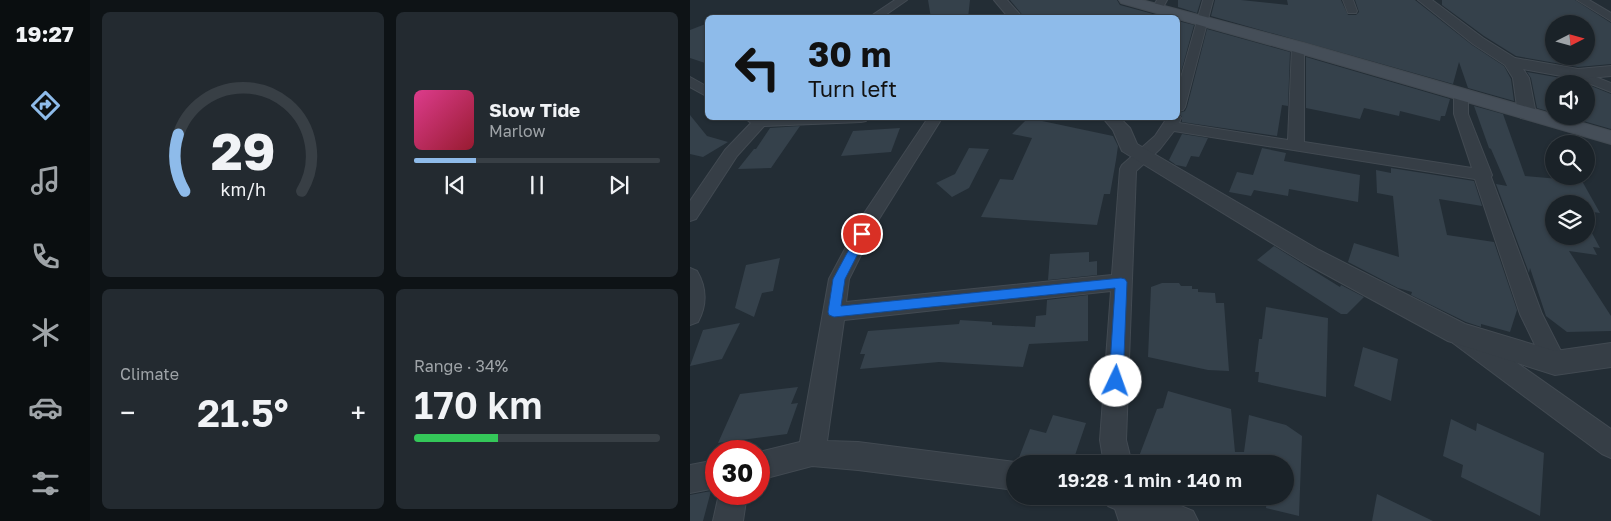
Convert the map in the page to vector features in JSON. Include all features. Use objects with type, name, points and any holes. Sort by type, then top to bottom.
[{"type":"main road","points":[[1126,0],[1180,15]]},
{"type":"main road","points":[[1180,15],[1298,47],[1611,138]]},
{"type":"street","points":[[878,15],[902,0]]},
{"type":"street","points":[[1000,0],[1014,15]]},
{"type":"street","points":[[1180,93],[1184,65],[1203,22],[1208,0]]},
{"type":"street","points":[[1348,0],[1352,11]]},
{"type":"street","points":[[1424,0],[1478,41],[1512,62],[1578,74],[1611,88]]},
{"type":"street","points":[[1582,0],[1611,18]]},
{"type":"street","points":[[1296,146],[1298,47]]},
{"type":"street","points":[[1512,62],[1521,78],[1527,114]]},
{"type":"street","points":[[1578,74],[1611,71]]},
{"type":"street","points":[[690,81],[705,91]]},
{"type":"street","points":[[1461,94],[1461,114],[1484,174],[1531,314],[1555,363]]},
{"type":"street","points":[[690,215],[731,153],[757,120]]},
{"type":"street","points":[[812,453],[839,279],[870,219],[934,120]]},
{"type":"street","points":[[1113,120],[1120,128],[1129,147],[1311,256],[1458,334],[1611,445]]},
{"type":"street","points":[[1116,455],[1113,440],[1128,170],[1144,156],[1172,122],[1296,146],[1484,174]]},
{"type":"street","points":[[690,276],[695,302],[690,316]]},
{"type":"street","points":[[834,312],[1121,282]]},
{"type":"street","points":[[1458,334],[1555,363],[1611,355]]},
{"type":"street","points":[[770,463],[812,453],[858,456],[1006,475]]},
{"type":"street","points":[[690,479],[705,476]]},
{"type":"street","points":[[728,521],[731,505]]},
{"type":"street","points":[[1132,505],[1183,521]]},
{"type":"building","points":[[928,0],[970,0],[968,15],[930,15]]},
{"type":"building","points":[[1010,0],[1117,0],[1120,5],[1153,14],[1152,15],[1022,15]]},
{"type":"building","points":[[1178,0],[1201,0],[1197,13],[1178,7]]},
{"type":"building","points":[[1215,0],[1241,0],[1288,5],[1287,0],[1341,0],[1348,15],[1356,15],[1359,12],[1355,0],[1415,0],[1472,45],[1504,66],[1511,79],[1514,101],[1468,88],[1459,62],[1453,84],[1211,16]]},
{"type":"building","points":[[1442,0],[1575,0],[1611,23],[1611,64],[1578,67],[1567,65],[1595,65],[1595,15],[1545,15],[1545,61],[1516,56],[1484,36],[1442,5]]},
{"type":"building","points":[[1180,22],[1194,25],[1180,76]]},
{"type":"building","points":[[705,24],[705,63],[690,58],[690,30]]},
{"type":"building","points":[[1207,29],[1290,52],[1288,106],[1282,105],[1277,136],[1182,122],[1180,113],[1185,111]]},
{"type":"building","points":[[1306,57],[1450,99],[1445,116],[1441,116],[1440,121],[1400,111],[1399,116],[1364,108],[1360,119],[1306,108]]},
{"type":"building","points":[[1527,72],[1545,75],[1545,110],[1537,108],[1531,78]]},
{"type":"building","points":[[1595,88],[1611,94],[1611,129],[1595,124]]},
{"type":"building","points":[[1474,106],[1503,114],[1525,176],[1545,178],[1545,185],[1584,185],[1590,195],[1545,195],[1545,245],[1595,245],[1595,239],[1600,248],[1593,247],[1597,255],[1569,251],[1611,316],[1611,331],[1567,332],[1546,316],[1530,268],[1529,273],[1496,184],[1507,186],[1489,148]]},
{"type":"building","points":[[690,115],[707,136],[728,142],[703,157],[690,154]]},
{"type":"building","points":[[1026,120],[1037,120],[1113,136],[1118,146],[1110,194],[1104,194],[1097,225],[981,217],[1000,179],[1013,180],[1032,138],[1012,134]]},
{"type":"building","points":[[800,126],[771,168],[738,169],[756,149],[770,128]]},
{"type":"building","points":[[900,128],[891,152],[841,156],[853,131]]},
{"type":"building","points":[[1182,134],[1208,138],[1199,157],[1191,156],[1186,167],[1176,165],[1169,160]]},
{"type":"building","points":[[969,148],[989,149],[969,188],[952,197],[936,183],[955,174]]},
{"type":"building","points":[[1262,148],[1286,153],[1284,161],[1360,175],[1358,202],[1289,189],[1288,196],[1254,190],[1251,196],[1229,192],[1237,172],[1253,175]]},
{"type":"building","points":[[1391,168],[1474,181],[1482,206],[1439,199],[1447,235],[1494,242],[1517,310],[1510,332],[1481,324],[1481,327],[1466,322],[1411,295],[1412,292],[1398,288],[1348,262],[1354,243],[1399,257],[1393,196],[1377,193],[1376,170],[1391,173]]},
{"type":"building","points":[[1595,204],[1600,213],[1595,212]]},
{"type":"building","points":[[1274,246],[1340,287],[1341,285],[1364,297],[1347,314],[1341,314],[1257,260]]},
{"type":"building","points":[[1089,252],[1089,262],[1097,261],[1097,275],[1048,280],[1050,254]]},
{"type":"building","points":[[780,258],[773,291],[762,293],[754,317],[735,308],[746,265]]},
{"type":"building","points":[[1162,283],[1179,283],[1181,286],[1192,286],[1192,289],[1198,289],[1198,292],[1215,293],[1216,303],[1224,303],[1229,371],[1208,370],[1148,357],[1151,287]]},
{"type":"building","points":[[1088,295],[1088,341],[1029,344],[1023,367],[939,362],[860,369],[865,354],[860,354],[868,331],[959,324],[960,320],[992,322],[992,325],[1035,327],[1036,316],[1046,315],[1047,300]]},
{"type":"building","points":[[1266,307],[1328,318],[1326,397],[1258,382],[1259,372],[1255,372],[1259,339],[1262,339]]},
{"type":"building","points":[[740,323],[722,359],[690,366],[703,330]]},
{"type":"building","points":[[1363,347],[1398,359],[1391,401],[1354,386]]},
{"type":"building","points":[[798,387],[791,404],[798,403],[787,434],[741,440],[719,440],[740,394]]},
{"type":"building","points":[[1168,391],[1231,409],[1235,452],[1244,452],[1249,415],[1286,425],[1302,436],[1299,516],[1266,508],[1266,505],[1294,505],[1294,455],[1140,455],[1157,409],[1163,408]]},
{"type":"building","points":[[1053,415],[1086,423],[1075,455],[1020,455],[1030,429],[1046,433]]},
{"type":"building","points":[[1451,419],[1476,431],[1477,423],[1544,453],[1540,516],[1461,477],[1463,465],[1443,456]]},
{"type":"building","points":[[705,492],[705,505],[707,505],[703,521],[690,521],[690,495]]},
{"type":"building","points":[[1377,494],[1433,521],[1372,521]]},
{"type":"route","points":[[862,234],[839,279],[834,312],[1121,282],[1116,381]]}]
